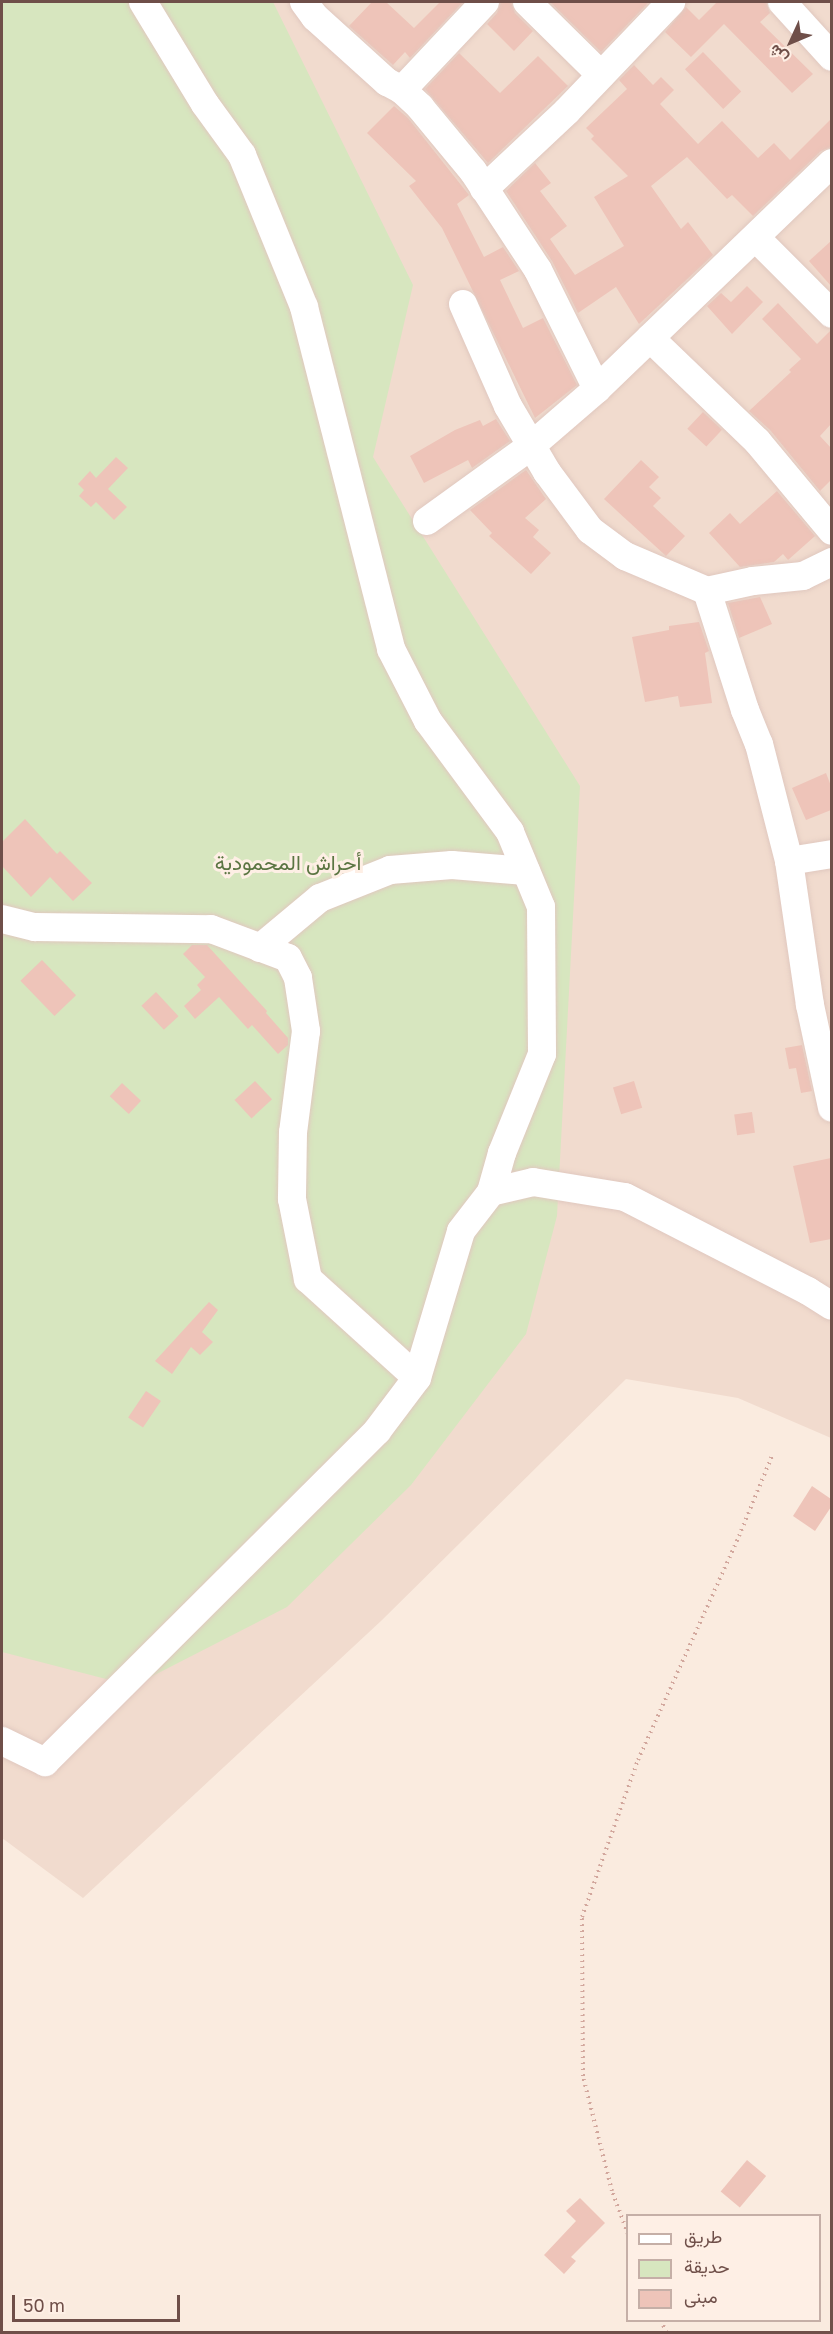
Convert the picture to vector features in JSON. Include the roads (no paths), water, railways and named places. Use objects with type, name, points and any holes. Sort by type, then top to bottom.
[{"type":"street","points":[[2,1741],[45,1762],[377,1431],[417,1378],[461,1231],[491,1192],[502,1153],[542,1054],[541,907],[510,832],[428,721],[391,649],[304,307],[242,155],[205,104],[142,2]]},
{"type":"street","points":[[402,90],[485,2]]},
{"type":"street","points":[[527,2],[601,75]]},
{"type":"street","points":[[484,189],[601,75],[670,2]]},
{"type":"street","points":[[782,2],[831,57]]},
{"type":"street","points":[[317,7],[387,82],[402,90],[435,125],[484,189],[538,270],[597,389]]},
{"type":"street","points":[[427,521],[531,446],[597,389],[756,238],[831,163]]},
{"type":"street","points":[[756,238],[831,314]]},
{"type":"street","points":[[463,304],[508,406],[531,446],[590,530],[625,556],[707,591],[753,581],[802,576],[831,562]]},
{"type":"street","points":[[650,338],[757,441],[831,531]]},
{"type":"street","points":[[707,591],[759,744],[789,861],[810,1005],[831,1108]]},
{"type":"street","points":[[789,861],[831,854]]},
{"type":"street","points":[[260,948],[320,898],[390,870],[452,865],[526,871]]},
{"type":"street","points":[[2,919],[35,927],[210,929],[288,958],[298,978],[306,1031],[293,1132],[292,1199],[308,1279],[417,1378]]},
{"type":"street","points":[[491,1192],[532,1182],[625,1197],[808,1291],[831,1306]]},
{"type":"park label","name":"أحراش المحمودية","points":[[288,862]]}]
